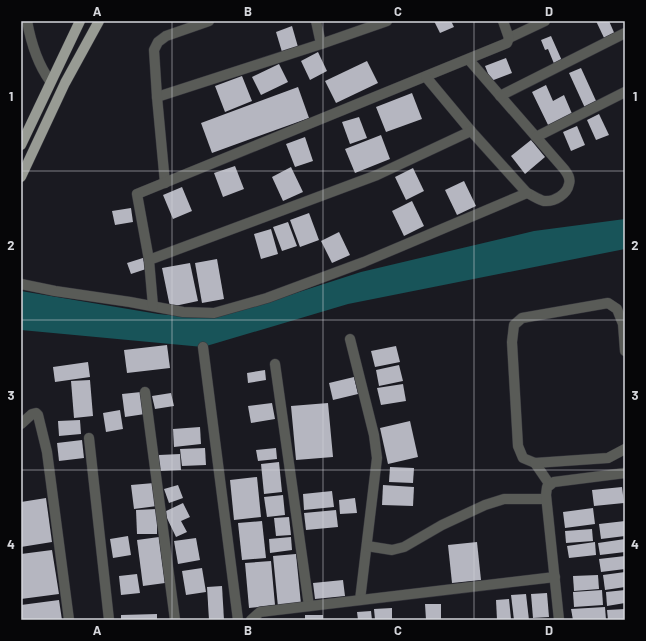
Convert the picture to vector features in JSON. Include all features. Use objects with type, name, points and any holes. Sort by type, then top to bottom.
[{"type":"main road","points":[[22,139],[80,21]]},
{"type":"main road","points":[[21,177],[65,83],[99,21]]},
{"type":"street","points":[[27,21],[30,40],[43,71],[50,81]]},
{"type":"street","points":[[166,183],[157,97],[154,50],[158,42],[166,36],[209,21]]},
{"type":"street","points":[[316,21],[321,44]]},
{"type":"street","points":[[157,97],[387,21]]},
{"type":"street","points":[[153,306],[149,260],[137,194],[507,44],[509,38],[503,21]]},
{"type":"street","points":[[509,38],[545,21]]},
{"type":"street","points":[[500,96],[625,33]]},
{"type":"street","points":[[426,77],[526,193],[544,201],[552,201],[561,197],[569,184],[569,176],[469,60]]},
{"type":"street","points":[[536,137],[625,92]]},
{"type":"street","points":[[149,260],[378,175],[472,131]]},
{"type":"street","points":[[21,284],[55,292],[153,306],[183,312],[214,313],[267,298],[364,262],[526,193]]},
{"type":"street","points":[[625,351],[623,324],[617,309],[608,303],[522,318],[514,325],[512,342],[518,446],[523,458],[535,463],[608,458],[625,449]]},
{"type":"street","points":[[350,339],[374,435],[377,458],[360,600]]},
{"type":"street","points":[[203,347],[238,620]]},
{"type":"street","points":[[275,364],[309,606]]},
{"type":"street","points":[[146,392],[174,620]]},
{"type":"street","points":[[21,424],[32,414],[36,413],[38,415],[47,452],[69,620]]},
{"type":"street","points":[[89,438],[110,620]]},
{"type":"street","points":[[535,463],[550,485]]},
{"type":"street","points":[[559,620],[546,499],[547,487],[554,482],[625,473]]},
{"type":"street","points":[[366,546],[392,550],[404,547],[442,525],[504,498],[546,499]]},
{"type":"street","points":[[251,620],[260,612],[555,577]]},
{"type":"water","points":[[625,219],[625,249],[348,304],[203,347],[21,330],[21,291],[158,314],[191,317],[268,302],[361,272],[534,231]]},
{"type":"building","points":[[434,21],[451,21],[454,27],[440,33]]},
{"type":"building","points":[[596,21],[609,21],[616,37],[606,42]]},
{"type":"building","points":[[292,26],[298,47],[282,52],[276,32]]},
{"type":"building","points":[[551,36],[563,63],[555,66],[548,49],[545,50],[541,40]]},
{"type":"building","points":[[318,52],[327,71],[310,80],[301,61]]},
{"type":"building","points":[[506,58],[512,73],[491,81],[485,66]]},
{"type":"building","points":[[367,61],[378,83],[336,103],[325,81]]},
{"type":"building","points":[[279,64],[288,82],[261,95],[252,77]]},
{"type":"building","points":[[581,68],[597,103],[585,108],[569,73]]},
{"type":"building","points":[[242,76],[252,101],[225,112],[215,86]]},
{"type":"building","points":[[546,85],[553,101],[564,95],[573,116],[549,127],[532,92]]},
{"type":"building","points":[[298,87],[309,118],[212,153],[201,123]]},
{"type":"building","points":[[412,93],[422,119],[386,132],[376,107]]},
{"type":"building","points":[[599,114],[609,135],[596,140],[587,120]]},
{"type":"building","points":[[359,117],[367,138],[350,144],[342,122]]},
{"type":"building","points":[[577,126],[585,145],[571,151],[563,132]]},
{"type":"building","points":[[381,135],[390,159],[355,173],[345,149]]},
{"type":"building","points":[[305,137],[313,161],[295,167],[286,144]]},
{"type":"building","points":[[531,140],[545,157],[525,174],[511,156]]},
{"type":"building","points":[[235,166],[244,189],[223,197],[214,173]]},
{"type":"building","points":[[291,167],[303,192],[283,201],[272,177]]},
{"type":"building","points":[[413,168],[424,191],[406,200],[395,177]]},
{"type":"building","points":[[464,181],[476,206],[457,215],[445,190]]},
{"type":"building","points":[[182,187],[192,211],[173,219],[163,195]]},
{"type":"building","points":[[412,201],[424,226],[404,236],[392,211]]},
{"type":"building","points":[[131,208],[133,222],[115,225],[112,211]]},
{"type":"building","points":[[309,213],[319,240],[300,247],[290,220]]},
{"type":"building","points":[[288,222],[297,246],[282,251],[273,227]]},
{"type":"building","points":[[271,229],[278,254],[261,259],[254,234]]},
{"type":"building","points":[[339,232],[350,255],[332,263],[321,241]]},
{"type":"building","points":[[146,257],[149,268],[131,274],[127,263]]},
{"type":"building","points":[[217,259],[224,299],[202,303],[195,263]]},
{"type":"building","points":[[190,263],[198,301],[170,307],[162,268]]},
{"type":"building","points":[[167,345],[170,368],[127,373],[124,350]]},
{"type":"building","points":[[396,346],[400,362],[375,367],[371,351]]},
{"type":"building","points":[[88,362],[90,377],[55,382],[53,367]]},
{"type":"building","points":[[399,365],[403,381],[379,386],[376,370]]},
{"type":"building","points":[[265,370],[266,380],[248,383],[247,373]]},
{"type":"building","points":[[354,377],[358,394],[333,400],[329,383]]},
{"type":"building","points":[[90,380],[93,416],[74,418],[71,381]]},
{"type":"building","points":[[403,384],[406,401],[381,405],[377,388]]},
{"type":"building","points":[[141,392],[145,414],[125,417],[122,394]]},
{"type":"building","points":[[171,393],[174,406],[155,409],[152,396]]},
{"type":"building","points":[[272,403],[275,419],[251,423],[248,406]]},
{"type":"building","points":[[328,403],[333,457],[296,460],[291,406]]},
{"type":"building","points":[[120,410],[123,429],[106,432],[103,413]]},
{"type":"building","points":[[80,420],[81,434],[59,436],[58,421]]},
{"type":"building","points":[[410,421],[418,457],[388,464],[380,428]]},
{"type":"building","points":[[200,427],[201,444],[174,447],[173,429]]},
{"type":"building","points":[[82,440],[84,458],[59,461],[57,443]]},
{"type":"building","points":[[205,448],[206,465],[182,466],[180,449]]},
{"type":"building","points":[[276,448],[277,459],[258,461],[256,450]]},
{"type":"building","points":[[180,454],[181,470],[159,471],[159,455]]},
{"type":"building","points":[[279,462],[282,492],[264,494],[261,464]]},
{"type":"building","points":[[390,467],[414,468],[413,483],[389,482]]},
{"type":"building","points":[[257,477],[261,517],[234,520],[230,480]]},
{"type":"building","points":[[154,483],[157,506],[134,509],[131,485]]},
{"type":"building","points":[[178,485],[183,498],[169,503],[164,489]]},
{"type":"building","points":[[383,485],[414,487],[413,506],[382,505]]},
{"type":"building","points":[[622,487],[624,503],[594,506],[592,490]]},
{"type":"building","points":[[332,491],[334,507],[304,510],[303,494]]},
{"type":"building","points":[[283,495],[285,515],[267,517],[264,497]]},
{"type":"building","points":[[46,498],[52,542],[21,547],[21,502]]},
{"type":"building","points":[[355,498],[357,513],[340,514],[339,500]]},
{"type":"building","points":[[183,503],[190,517],[181,521],[187,532],[176,537],[164,512]]},
{"type":"building","points":[[593,508],[595,524],[565,528],[563,512]]},
{"type":"building","points":[[157,509],[157,534],[137,534],[136,510]]},
{"type":"building","points":[[336,510],[338,527],[306,530],[304,513]]},
{"type":"building","points":[[289,517],[291,535],[276,536],[274,518]]},
{"type":"building","points":[[262,521],[266,558],[242,560],[238,523]]},
{"type":"building","points":[[625,521],[625,536],[601,539],[599,524]]},
{"type":"building","points":[[592,529],[593,541],[566,543],[565,531]]},
{"type":"building","points":[[128,536],[131,555],[113,558],[110,539]]},
{"type":"building","points":[[159,537],[165,583],[143,586],[137,540]]},
{"type":"building","points":[[291,537],[292,550],[270,553],[269,539]]},
{"type":"building","points":[[196,538],[200,560],[178,564],[174,541]]},
{"type":"building","points":[[625,539],[625,552],[600,555],[598,543]]},
{"type":"building","points":[[477,542],[481,580],[452,583],[448,545]]},
{"type":"building","points":[[595,542],[596,555],[569,558],[567,546]]},
{"type":"building","points":[[52,550],[59,594],[21,599],[21,554]]},
{"type":"building","points":[[296,554],[301,604],[278,607],[273,556]]},
{"type":"building","points":[[625,556],[625,569],[601,572],[599,559]]},
{"type":"building","points":[[271,561],[275,605],[249,608],[245,563]]},
{"type":"building","points":[[202,568],[206,592],[186,595],[182,571]]},
{"type":"building","points":[[625,572],[625,587],[605,590],[603,575]]},
{"type":"building","points":[[137,574],[140,593],[121,595],[119,576]]},
{"type":"building","points":[[598,575],[599,589],[574,591],[573,576]]},
{"type":"building","points":[[343,580],[345,596],[315,599],[313,583]]},
{"type":"building","points":[[222,586],[224,620],[209,620],[207,587]]},
{"type":"building","points":[[602,590],[603,605],[574,607],[573,592]]},
{"type":"building","points":[[625,590],[625,603],[607,606],[606,592]]},
{"type":"building","points":[[547,593],[549,617],[533,618],[531,594]]},
{"type":"building","points":[[526,594],[529,620],[514,620],[511,595]]},
{"type":"building","points":[[509,599],[511,619],[497,620],[496,600]]},
{"type":"building","points":[[59,600],[62,620],[21,620],[21,605]]},
{"type":"building","points":[[425,604],[441,604],[441,620],[426,620]]},
{"type":"building","points":[[605,607],[606,620],[573,620],[571,609]]},
{"type":"building","points":[[392,608],[392,620],[375,620],[374,609]]},
{"type":"building","points":[[625,609],[625,620],[608,620],[607,610]]},
{"type":"building","points":[[371,611],[372,620],[358,620],[357,612]]},
{"type":"building","points":[[157,614],[157,620],[121,620],[121,615]]},
{"type":"building","points":[[305,615],[323,615],[323,620],[305,620]]}]
